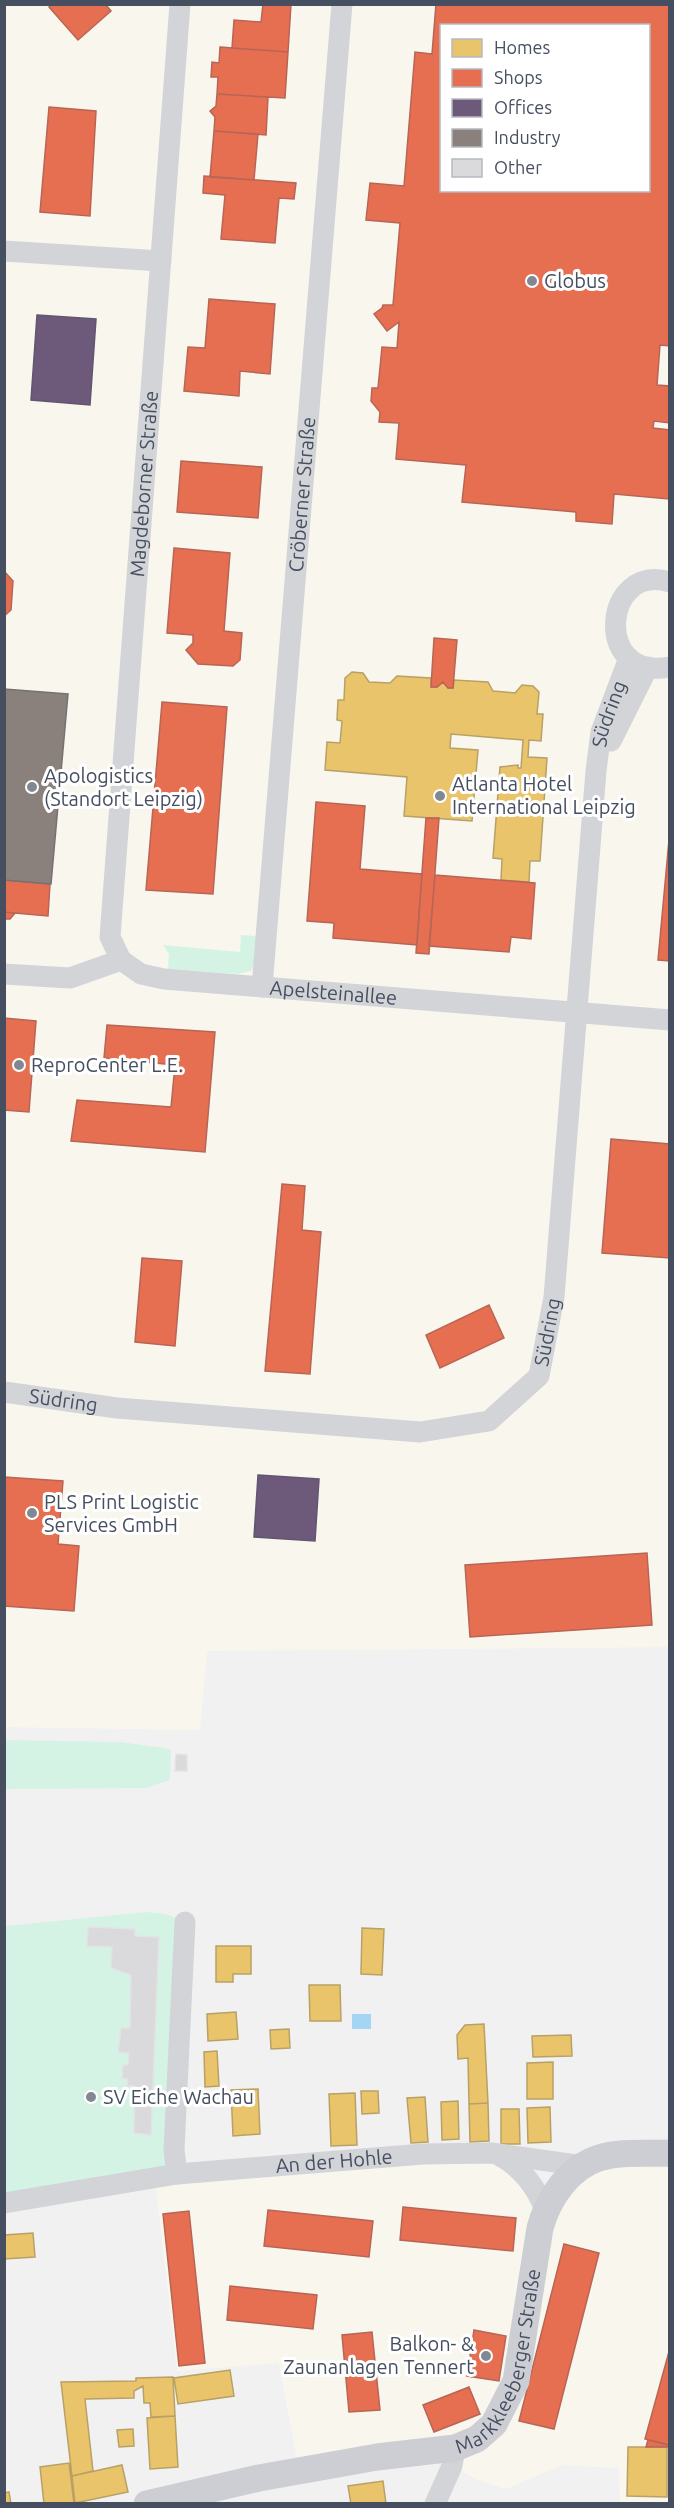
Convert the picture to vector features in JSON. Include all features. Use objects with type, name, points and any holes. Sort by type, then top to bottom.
[{"type":"main road","name":"Markkleeberger Straße","points":[[150,2503],[259,2478],[378,2457],[455,2448],[477,2439],[494,2424],[516,2381],[540,2228],[545,2210],[555,2193],[584,2166],[598,2158],[669,2153]]},
{"type":"street","name":"Magdeborner Straße","points":[[121,960],[110,937],[180,4]]},
{"type":"street","name":"Cröberner Straße","points":[[262,987],[342,4]]},
{"type":"street","points":[[4,250],[161,261]]},
{"type":"street","points":[[668,578],[654,580],[633,588],[620,601],[614,618],[615,636],[639,663],[669,667]]},
{"type":"street","name":"Südring","points":[[4,1392],[117,1408],[420,1432],[489,1421],[539,1376],[554,1297],[596,771],[639,663]]},
{"type":"street","points":[[4,974],[70,978],[121,960]]},
{"type":"street","name":"Apelsteinallee","points":[[121,960],[141,974],[164,979],[669,1020]]},
{"type":"street","points":[[177,2174],[174,2150],[184,1922]]},
{"type":"street","points":[[491,2153],[508,2160],[519,2169],[536,2192],[545,2210]]},
{"type":"street","name":"An der Hohle","points":[[4,2203],[177,2174],[423,2154],[491,2153],[584,2166]]},
{"type":"street","points":[[435,2504],[452,2466],[455,2448]]},
{"type":"shaded area","points":[[5,5],[669,5],[669,1647],[207,1651],[200,1730],[5,1727]]},
{"type":"shaded area","points":[[491,2153],[536,2192],[568,2178],[669,2153],[669,2503],[620,2503],[619,2468],[561,2465],[506,2489],[480,2481],[452,2466],[455,2448],[299,2471],[279,2363],[177,2371],[155,2178]]},
{"type":"green space","points":[[241,935],[257,936],[254,965],[251,971],[237,974],[168,969],[169,954],[163,945],[240,952]]},
{"type":"green space","points":[[5,1740],[120,1742],[171,1749],[170,1780],[146,1788],[5,1789]]},
{"type":"green space","name":"SV Eiche Wachau","points":[[147,1912],[166,1914],[185,1922],[177,2174],[5,2203],[5,1926]]},
{"type":"water","points":[[352,2014],[371,2014],[371,2029],[352,2029]]},
{"type":"building: Homes","name":"Atlanta Hotel International Leipzig","points":[[352,672],[363,673],[369,682],[390,683],[397,676],[431,678],[431,687],[437,687],[443,682],[448,688],[453,688],[454,680],[488,682],[493,691],[515,693],[522,685],[533,686],[539,692],[537,714],[543,714],[541,741],[529,740],[528,757],[547,758],[540,861],[530,861],[529,882],[501,880],[502,859],[493,858],[500,767],[518,765],[518,768],[521,768],[523,740],[451,734],[450,748],[478,750],[472,821],[404,816],[407,777],[325,770],[327,742],[340,743],[342,721],[337,720],[338,700],[344,700],[345,678]]},
{"type":"building: Homes","points":[[362,1928],[384,1929],[382,1975],[361,1974]]},
{"type":"building: Homes","points":[[216,1946],[251,1946],[251,1974],[233,1974],[233,1982],[216,1982]]},
{"type":"building: Homes","points":[[309,1985],[340,1985],[341,2021],[310,2021]]},
{"type":"building: Homes","points":[[236,2012],[238,2039],[208,2041],[207,2014]]},
{"type":"building: Homes","points":[[484,2024],[488,2103],[469,2104],[468,2058],[458,2059],[457,2035],[465,2025]]},
{"type":"building: Homes","points":[[289,2029],[290,2048],[271,2049],[270,2030]]},
{"type":"building: Homes","points":[[571,2035],[572,2056],[533,2057],[532,2036]]},
{"type":"building: Homes","points":[[217,2051],[219,2086],[205,2087],[204,2052]]},
{"type":"building: Homes","points":[[553,2062],[553,2099],[527,2099],[527,2063]]},
{"type":"building: Homes","points":[[258,2089],[260,2134],[233,2136],[231,2090]]},
{"type":"building: Homes","points":[[361,2091],[378,2091],[379,2113],[362,2114]]},
{"type":"building: Homes","points":[[355,2093],[357,2145],[331,2146],[329,2094]]},
{"type":"building: Homes","points":[[425,2097],[428,2142],[411,2143],[407,2098]]},
{"type":"building: Homes","points":[[458,2101],[459,2139],[442,2140],[441,2102]]},
{"type":"building: Homes","points":[[488,2103],[489,2141],[470,2142],[469,2104]]},
{"type":"building: Homes","points":[[550,2107],[551,2142],[528,2143],[527,2108]]},
{"type":"building: Homes","points":[[501,2109],[519,2109],[520,2144],[501,2144]]},
{"type":"building: Homes","points":[[33,2233],[35,2257],[4,2259],[4,2235]]},
{"type":"building: Homes","points":[[230,2370],[234,2396],[178,2404],[174,2378]]},
{"type":"building: Homes","points":[[173,2377],[175,2416],[151,2417],[150,2403],[144,2403],[143,2386],[134,2391],[134,2398],[85,2399],[93,2471],[72,2476],[61,2382],[136,2381],[136,2378]]},
{"type":"building: Homes","points":[[175,2416],[178,2467],[150,2469],[147,2418]]},
{"type":"building: Homes","points":[[133,2429],[134,2446],[119,2447],[117,2430]]},
{"type":"building: Homes","points":[[628,2447],[667,2447],[667,2497],[627,2496]]},
{"type":"building: Homes","points":[[69,2463],[74,2504],[44,2504],[40,2467]]},
{"type":"building: Homes","points":[[122,2465],[128,2492],[75,2503],[72,2476]]},
{"type":"building: Homes","points":[[383,2481],[386,2504],[351,2504],[348,2486]]},
{"type":"building: Homes","points":[[9,2492],[11,2504],[4,2504],[4,2493]]},
{"type":"building: Shops","points":[[52,4],[105,4],[111,11],[78,40],[49,7]]},
{"type":"building: Shops","points":[[263,4],[291,4],[288,52],[232,48],[234,20],[261,22]]},
{"type":"building: Shops","name":"Globus","points":[[436,4],[670,4],[670,346],[660,345],[657,385],[670,386],[670,423],[654,421],[653,428],[670,430],[669,499],[614,494],[612,524],[576,521],[576,512],[462,502],[466,465],[396,459],[399,423],[379,422],[380,412],[371,401],[372,388],[378,388],[382,347],[397,348],[399,322],[387,331],[374,314],[383,305],[393,305],[400,223],[366,220],[370,183],[404,186],[415,52],[432,54]]},
{"type":"building: Shops","points":[[220,47],[288,52],[285,98],[217,94],[218,77],[211,77],[212,62],[219,63]]},
{"type":"building: Shops","points":[[217,94],[268,97],[266,135],[214,131],[215,117],[210,111],[216,106]]},
{"type":"building: Shops","points":[[49,107],[96,111],[90,216],[40,212]]},
{"type":"building: Shops","points":[[214,131],[258,134],[254,180],[210,177]]},
{"type":"building: Shops","points":[[204,176],[296,183],[294,199],[279,198],[275,243],[221,239],[225,195],[203,193]]},
{"type":"building: Shops","points":[[209,299],[275,304],[270,374],[240,371],[239,396],[184,391],[188,347],[205,348]]},
{"type":"building: Shops","points":[[181,461],[262,467],[258,518],[177,512]]},
{"type":"building: Shops","points":[[174,548],[230,553],[224,631],[242,633],[240,660],[233,666],[198,664],[186,650],[193,643],[193,635],[167,633]]},
{"type":"building: Shops","points":[[4,571],[13,581],[11,610],[4,616]]},
{"type":"building: Shops","points":[[434,638],[457,640],[453,688],[448,688],[443,682],[437,687],[431,687]]},
{"type":"building: Shops","points":[[162,702],[227,707],[213,894],[146,890]]},
{"type":"building: Shops","points":[[316,802],[365,806],[360,869],[422,874],[417,945],[333,938],[334,923],[307,921]]},
{"type":"building: Shops","points":[[426,818],[439,818],[429,954],[416,953]]},
{"type":"building: Shops","points":[[670,840],[670,961],[658,960]]},
{"type":"building: Shops","points":[[435,875],[535,883],[531,939],[511,937],[509,952],[429,946]]},
{"type":"building: Shops","points":[[4,880],[50,884],[48,916],[4,912]]},
{"type":"building: Shops","points":[[4,912],[15,913],[10,919],[4,919]]},
{"type":"building: Shops","name":"ReproCenter L.E.","points":[[4,1018],[36,1021],[29,1112],[4,1110]]},
{"type":"building: Shops","points":[[107,1025],[215,1032],[205,1152],[71,1141],[77,1100],[171,1107],[175,1065],[104,1058]]},
{"type":"building: Shops","points":[[611,1139],[670,1144],[670,1258],[602,1253]]},
{"type":"building: Shops","points":[[282,1184],[305,1186],[302,1230],[321,1232],[310,1374],[265,1371]]},
{"type":"building: Shops","points":[[142,1258],[182,1261],[175,1346],[135,1342]]},
{"type":"building: Shops","points":[[489,1305],[504,1338],[440,1368],[426,1335]]},
{"type":"building: Shops","name":"PLS Print Logistic Services GmbH","points":[[4,1477],[63,1481],[58,1544],[79,1546],[74,1611],[4,1606]]},
{"type":"building: Shops","points":[[647,1553],[652,1625],[470,1637],[465,1565]]},
{"type":"building: Shops","points":[[403,2207],[516,2218],[513,2251],[400,2240]]},
{"type":"building: Shops","points":[[268,2210],[373,2221],[369,2257],[264,2246]]},
{"type":"building: Shops","points":[[189,2211],[205,2363],[179,2366],[163,2214]]},
{"type":"building: Shops","points":[[564,2244],[599,2253],[554,2429],[519,2421]]},
{"type":"building: Shops","points":[[230,2286],[317,2295],[313,2329],[227,2320]]},
{"type":"building: Shops","name":"Balkon- & Zaunanlagen Tennert","points":[[474,2330],[506,2336],[499,2381],[467,2376]]},
{"type":"building: Shops","points":[[372,2332],[380,2410],[349,2412],[342,2335]]},
{"type":"building: Shops","points":[[670,2348],[670,2445],[645,2439]]},
{"type":"building: Shops","points":[[469,2387],[480,2414],[434,2432],[423,2405]]},
{"type":"building: Shops","points":[[648,2440],[668,2445],[667,2447],[646,2447]]},
{"type":"building: Offices","points":[[37,315],[96,319],[90,405],[31,400]]},
{"type":"building: Offices","points":[[258,1475],[319,1479],[315,1541],[254,1537]]},
{"type":"building: Industry","name":"Apologistics (Standort Leipzig)","points":[[4,689],[68,694],[51,884],[4,880]]},
{"type":"building: Other","points":[[176,1754],[187,1755],[187,1771],[175,1771]]},
{"type":"building: Other","points":[[88,1927],[135,1929],[135,1936],[159,1937],[151,2135],[134,2133],[135,2086],[127,2086],[128,2079],[122,2079],[123,2065],[128,2065],[129,2053],[118,2052],[121,2028],[130,2028],[131,1975],[111,1968],[112,1947],[87,1946]]},
{"type":"place","name":"Globus","points":[[532,281]]},
{"type":"place","name":"Apologistics (Standort Leipzig)","points":[[32,787]]},
{"type":"place","name":"Atlanta Hotel International Leipzig","points":[[440,796]]},
{"type":"place","name":"ReproCenter L.E.","points":[[19,1065]]},
{"type":"place","name":"PLS Print Logistic Services GmbH","points":[[32,1513]]},
{"type":"place","name":"SV Eiche Wachau","points":[[91,2097]]},
{"type":"place","name":"Balkon- & Zaunanlagen Tennert","points":[[486,2356]]}]
